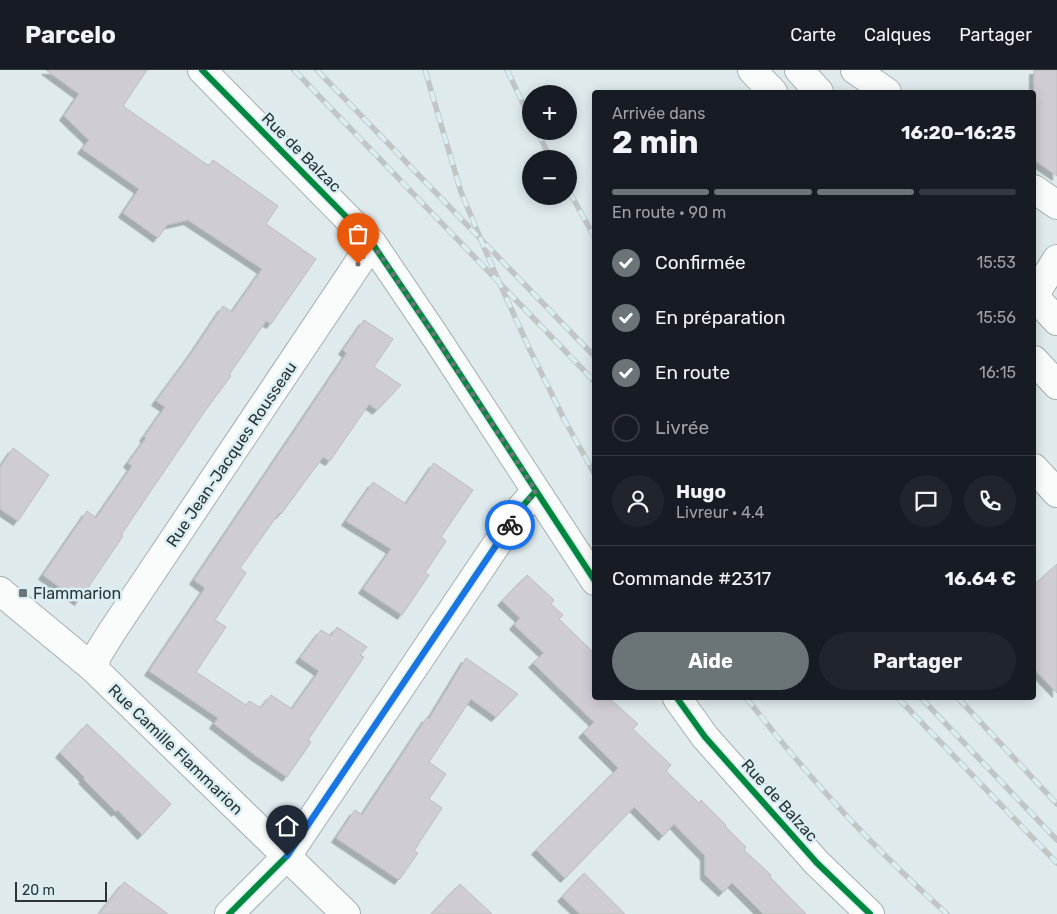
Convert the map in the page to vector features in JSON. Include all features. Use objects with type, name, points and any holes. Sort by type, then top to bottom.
[{"type":"street","name":"Rue de Balzac","points":[[202,70],[372,243],[592,575]]},
{"type":"street","points":[[752,70],[771,90]]},
{"type":"street","points":[[799,70],[817,90]]},
{"type":"street","points":[[855,70],[884,90]]},
{"type":"street","points":[[1036,190],[1057,205]]},
{"type":"street","name":"Rue Jean-Jacques Rousseau","points":[[93,668],[98,654],[113,630],[372,243]]},
{"type":"street","points":[[1036,293],[1057,259]]},
{"type":"street","points":[[1036,298],[1057,321]]},
{"type":"street","points":[[1036,362],[1057,385]]},
{"type":"street","points":[[1036,470],[1057,493]]},
{"type":"street","points":[[229,914],[287,856],[521,508],[536,491]]},
{"type":"street","name":"Rue Camille Flammarion","points":[[0,591],[93,668],[346,914]]},
{"type":"street","name":"Rue de Balzac","points":[[678,700],[705,737],[817,863],[870,914]]},
{"type":"building","points":[[46,70],[147,70],[123,106],[209,166],[213,160],[278,206],[266,224],[316,259],[271,324],[266,321],[229,375],[231,376],[121,535],[123,536],[79,601],[43,575],[87,511],[96,518],[132,466],[128,463],[165,407],[156,401],[223,306],[232,312],[262,269],[188,220],[167,225],[158,238],[123,213],[139,189],[82,149],[89,140],[64,116],[79,94]]},
{"type":"building","points":[[1034,70],[1057,70],[1057,176],[1036,161],[1036,90],[1034,90]]},
{"type":"building","points":[[364,320],[393,339],[374,367],[401,385],[377,410],[369,404],[330,461],[323,457],[281,514],[279,513],[240,568],[246,573],[215,620],[226,627],[196,672],[246,705],[249,701],[261,708],[271,695],[292,709],[319,671],[300,658],[321,630],[331,636],[337,627],[367,647],[360,655],[364,657],[308,740],[311,742],[287,777],[214,724],[218,718],[149,671],[205,588],[194,580],[347,353],[343,350]]},
{"type":"building","points":[[13,448],[49,475],[18,521],[0,509],[0,467]]},
{"type":"building","points":[[434,463],[473,490],[441,537],[446,541],[425,573],[429,575],[402,615],[363,589],[391,549],[346,521],[373,482],[406,504]]},
{"type":"building","points":[[1057,564],[1057,693],[1036,671],[1036,583]]},
{"type":"building","points":[[527,575],[554,600],[551,604],[563,615],[559,619],[592,651],[592,700],[611,700],[638,724],[633,729],[671,765],[666,771],[699,803],[701,800],[726,825],[746,847],[744,850],[771,875],[770,877],[806,914],[763,914],[732,883],[723,892],[705,875],[705,856],[674,824],[663,836],[634,807],[565,878],[536,850],[618,768],[583,733],[594,722],[533,663],[544,653],[514,625],[520,618],[502,601]]},
{"type":"building","points":[[466,658],[518,694],[496,717],[471,699],[429,762],[446,774],[429,799],[442,808],[414,851],[418,853],[399,880],[336,838],[355,810],[362,815],[427,717],[429,719]]},
{"type":"building","points":[[87,724],[171,804],[142,835],[118,810],[116,812],[83,779],[85,778],[60,753]]},
{"type":"building","points":[[584,873],[625,914],[580,914],[562,897]]},
{"type":"building","points":[[124,882],[168,914],[99,914]]},
{"type":"building","points":[[460,884],[492,914],[431,914]]},
{"type":"railway","points":[[294,70],[592,379]]},
{"type":"railway","points":[[317,70],[592,354]]},
{"type":"railway","points":[[425,70],[461,192],[530,350],[564,419],[592,470]]},
{"type":"railway","points":[[507,70],[522,101]]},
{"type":"railway","points":[[542,140],[546,150]]},
{"type":"railway","points":[[577,205],[592,233]]},
{"type":"railway","points":[[748,700],[814,780],[851,820],[888,859],[947,914]]},
{"type":"railway","points":[[900,700],[1057,863]]},
{"type":"railway","points":[[923,700],[1057,840]]},
{"type":"railway","points":[[960,700],[1057,804]]},
{"type":"cycle path","points":[[202,70],[372,243],[592,576]]},
{"type":"cycle path","points":[[229,914],[287,856],[521,508],[536,491]]},
{"type":"cycle path","points":[[678,700],[705,737],[817,863],[870,914]]},
{"type":"way so far","points":[[358,264],[372,243],[536,491],[521,508],[510,525]]},
{"type":"place","name":"Flammarion","points":[[23,593]]},
{"type":"route","points":[[287,856],[510,525]]}]
